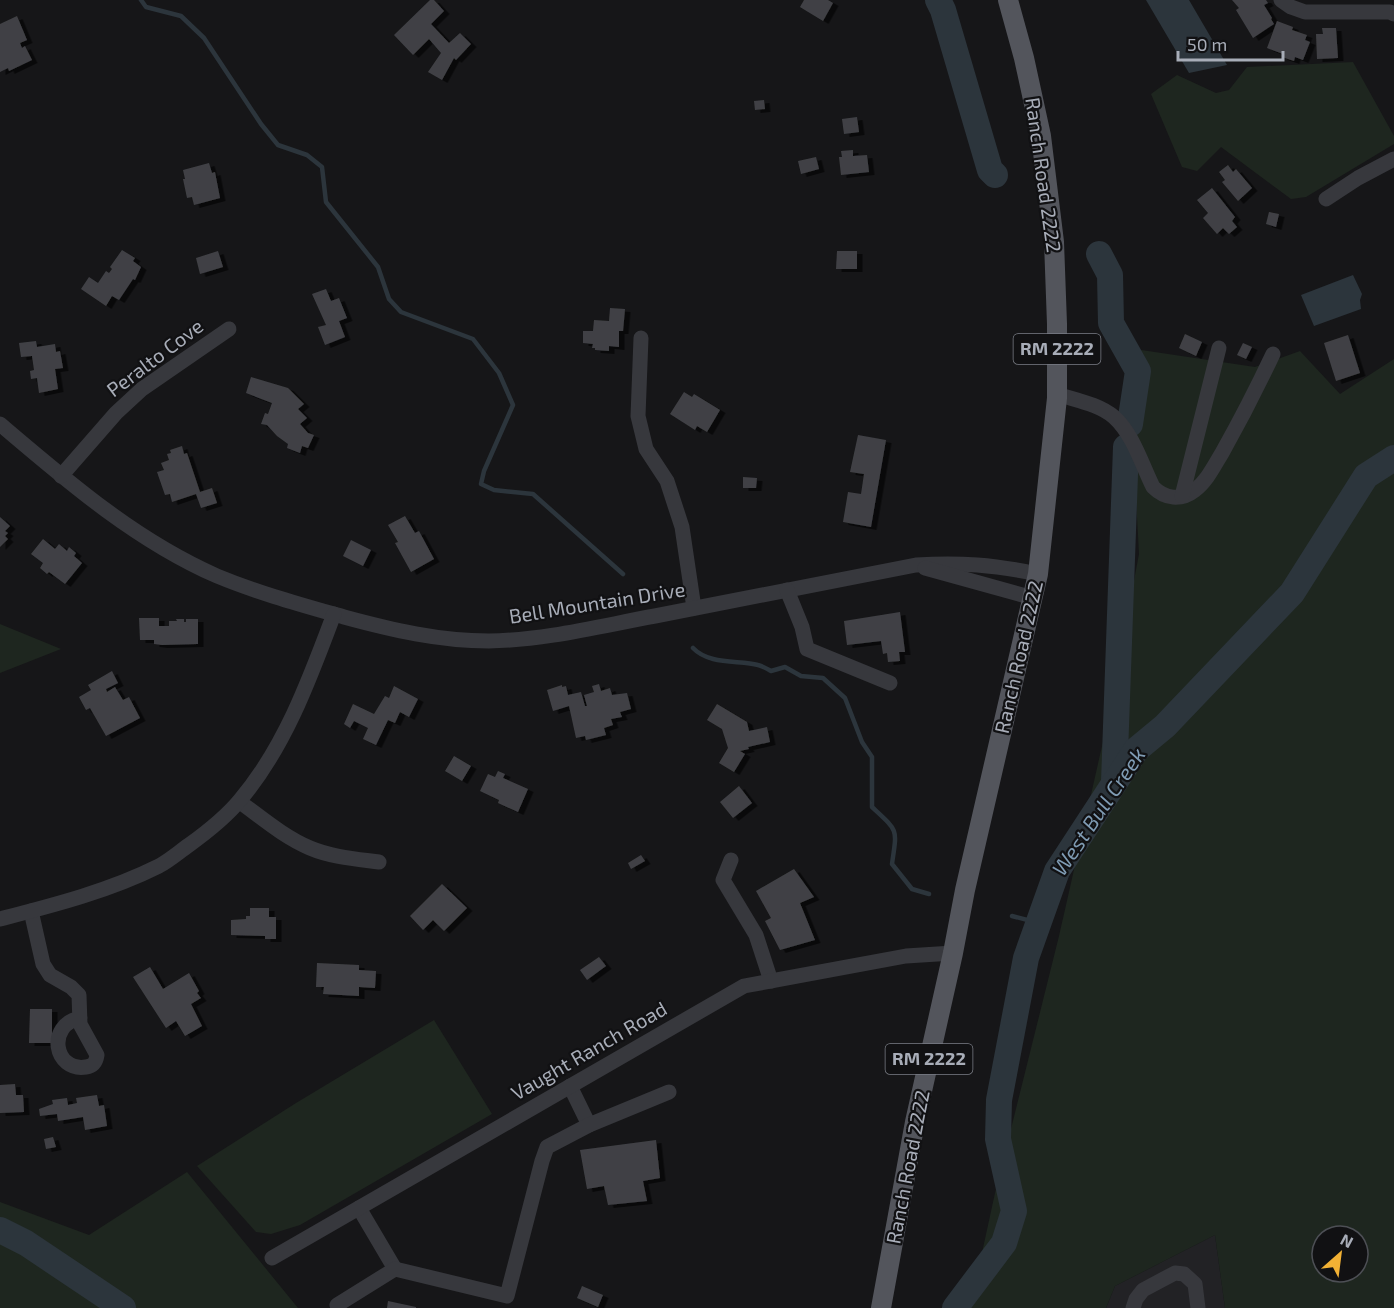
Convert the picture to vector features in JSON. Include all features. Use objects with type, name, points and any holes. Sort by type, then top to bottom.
[{"type":"main road","name":"Ranch Road 2222","points":[[881,1308],[915,1122],[1038,574],[1057,394],[1054,242],[1041,136],[1024,58],[1008,0]]},
{"type":"street","points":[[1281,0],[1305,12],[1390,12],[1394,14]]},
{"type":"street","points":[[1326,199],[1358,178],[1394,159]]},
{"type":"street","name":"Peralto Cove","points":[[61,476],[124,405],[169,369],[229,329]]},
{"type":"street","points":[[640,338],[639,416],[646,449],[667,481],[682,526],[694,608]]},
{"type":"street","points":[[1182,496],[1220,348]]},
{"type":"street","points":[[1057,394],[1114,417],[1127,435],[1153,487],[1160,494],[1171,498],[1182,496],[1194,491],[1208,476],[1273,354]]},
{"type":"street","name":"Bell Mountain Drive","points":[[0,424],[61,476],[113,516],[185,560],[255,590],[334,614],[418,635],[456,640],[539,638],[916,565],[953,562],[1038,574]]},
{"type":"street","points":[[916,565],[1033,598]]},
{"type":"street","points":[[787,590],[802,627],[807,649],[890,683]]},
{"type":"street","points":[[0,919],[88,895],[162,865],[203,835],[240,802],[268,761],[284,732],[314,668],[334,614]]},
{"type":"street","points":[[240,802],[285,836],[311,849],[343,857],[379,862]]},
{"type":"street","points":[[731,860],[723,880],[756,935],[771,981]]},
{"type":"street","points":[[31,911],[43,964],[50,975],[71,987],[79,995],[80,1018]]},
{"type":"street","name":"Vaught Ranch Road","points":[[272,1258],[744,987],[906,956],[953,953]]},
{"type":"street","points":[[570,1086],[589,1125]]},
{"type":"street","points":[[337,1305],[395,1269],[507,1296],[547,1147],[589,1125],[669,1092]]},
{"type":"street","points":[[359,1208],[395,1269]]},
{"type":"street","points":[[1133,1308],[1143,1290],[1175,1273],[1184,1274],[1195,1284],[1198,1308]]},
{"type":"shaded area","points":[[1146,0],[1189,0],[1227,65],[1189,73]]},
{"type":"shaded area","points":[[1353,62],[1394,136],[1394,144],[1306,197],[1291,199],[1221,147],[1197,171],[1182,167],[1151,94],[1177,75],[1216,93],[1229,90],[1247,67]]},
{"type":"shaded area","points":[[1353,275],[1362,294],[1361,309],[1314,326],[1301,295]]},
{"type":"shaded area","points":[[1128,348],[1255,367],[1300,351],[1340,394],[1394,359],[1394,1308],[1225,1308],[1215,1235],[1115,1286],[1106,1308],[970,1308],[995,1193],[1059,936],[1107,724],[1139,554]]},
{"type":"shaded area","points":[[0,624],[61,649],[0,673]]},
{"type":"shaded area","points":[[434,1020],[492,1114],[300,1225],[271,1234],[256,1232],[197,1166],[296,1103]]},
{"type":"shaded area","points":[[187,1172],[298,1308],[0,1308],[0,1202],[89,1235]]},
{"type":"shaded area","points":[[1215,1235],[1225,1308],[1106,1308],[1115,1286]]},
{"type":"building","points":[[430,0],[434,0],[444,11],[431,24],[449,43],[460,33],[471,44],[456,60],[454,58],[442,80],[428,72],[441,53],[429,39],[413,55],[394,35]]},
{"type":"building","points":[[804,0],[828,0],[833,3],[823,21],[800,7]]},
{"type":"building","points":[[1232,0],[1266,0],[1268,3],[1264,5],[1274,24],[1253,38],[1236,10],[1239,8]]},
{"type":"building","points":[[17,16],[27,40],[20,43],[22,48],[25,46],[32,60],[9,71],[8,68],[0,72],[0,24]]},
{"type":"building","points":[[1277,21],[1293,27],[1292,30],[1307,35],[1305,40],[1310,42],[1303,60],[1295,57],[1294,61],[1282,57],[1283,54],[1267,48]]},
{"type":"building","points":[[1322,28],[1336,28],[1338,58],[1317,59],[1316,34],[1323,34]]},
{"type":"building","points":[[764,100],[765,109],[755,110],[754,101]]},
{"type":"building","points":[[857,117],[859,132],[844,134],[842,119]]},
{"type":"building","points":[[853,150],[853,156],[867,155],[869,172],[841,175],[839,157],[842,157],[841,151]]},
{"type":"building","points":[[816,157],[819,169],[801,174],[798,161]]},
{"type":"building","points":[[209,163],[212,173],[215,172],[220,198],[194,205],[192,197],[187,198],[183,170]]},
{"type":"building","points":[[1228,165],[1233,172],[1236,169],[1252,188],[1238,201],[1222,182],[1225,180],[1219,172]]},
{"type":"building","points":[[1212,188],[1235,217],[1232,221],[1237,227],[1229,234],[1223,228],[1217,234],[1203,218],[1208,213],[1197,200]]},
{"type":"building","points":[[1269,212],[1279,214],[1276,227],[1266,224]]},
{"type":"building","points":[[122,250],[135,258],[133,261],[141,267],[135,280],[133,279],[119,300],[112,296],[106,306],[81,289],[89,277],[98,283],[106,271],[109,273],[112,269],[110,267]]},
{"type":"building","points":[[218,251],[223,267],[200,274],[196,258]]},
{"type":"building","points":[[837,251],[857,251],[857,269],[836,269]]},
{"type":"building","points":[[326,289],[331,301],[339,298],[347,318],[339,321],[345,337],[325,345],[318,327],[326,325],[312,294]]},
{"type":"building","points":[[610,308],[625,309],[623,331],[619,331],[619,347],[609,346],[609,351],[595,350],[592,348],[593,344],[583,343],[583,331],[593,331],[594,320],[609,321]]},
{"type":"building","points":[[1185,334],[1202,342],[1196,356],[1179,348]]},
{"type":"building","points":[[1348,335],[1360,373],[1336,381],[1324,343]]},
{"type":"building","points":[[36,341],[37,347],[55,344],[56,352],[60,351],[63,368],[55,369],[58,389],[39,393],[37,378],[31,379],[30,371],[34,370],[32,356],[21,357],[19,343]]},
{"type":"building","points":[[1243,343],[1252,347],[1246,359],[1237,355]]},
{"type":"building","points":[[251,377],[288,388],[304,404],[298,409],[307,418],[300,424],[308,433],[314,435],[308,448],[302,446],[300,453],[287,448],[288,444],[267,425],[261,424],[272,403],[246,393]]},
{"type":"building","points":[[684,392],[692,397],[694,394],[720,410],[707,432],[697,426],[695,430],[670,414]]},
{"type":"building","points":[[858,435],[886,440],[871,527],[843,522],[848,492],[861,494],[864,474],[850,472]]},
{"type":"building","points":[[182,446],[184,454],[187,453],[200,492],[212,488],[217,503],[201,508],[196,494],[172,502],[170,494],[165,495],[157,472],[164,470],[161,463],[169,460],[167,454],[171,453],[170,450]]},
{"type":"building","points":[[743,477],[757,478],[756,488],[743,488]]},
{"type":"building","points":[[405,516],[415,533],[419,531],[434,559],[411,572],[388,525]]},
{"type":"building","points":[[0,517],[10,526],[5,531],[8,533],[5,536],[8,539],[0,547]]},
{"type":"building","points":[[43,539],[55,549],[59,544],[67,551],[69,547],[82,563],[65,584],[40,568],[43,563],[31,554]]},
{"type":"building","points":[[351,540],[371,550],[363,566],[343,556]]},
{"type":"building","points":[[900,612],[905,652],[899,652],[900,661],[888,662],[887,653],[883,654],[881,641],[847,645],[844,621]]},
{"type":"building","points":[[139,618],[159,618],[159,626],[169,626],[169,621],[177,621],[176,619],[184,619],[186,622],[186,619],[198,619],[198,644],[162,645],[154,644],[154,640],[140,640]]},
{"type":"building","points":[[112,671],[118,683],[106,689],[107,692],[115,687],[123,700],[129,697],[140,718],[106,736],[90,708],[86,710],[79,697],[91,690],[88,685]]},
{"type":"building","points":[[599,684],[601,691],[610,688],[612,695],[627,693],[631,709],[620,712],[622,717],[611,719],[613,725],[604,728],[606,735],[586,740],[585,736],[576,738],[569,706],[553,711],[547,690],[562,685],[562,687],[566,686],[568,695],[581,692],[585,706],[587,706],[584,695],[594,692],[592,686]]},
{"type":"building","points":[[394,686],[418,699],[409,717],[400,712],[395,723],[388,720],[376,745],[363,739],[368,728],[354,721],[350,728],[344,724],[353,704],[374,714],[385,696],[389,698]]},
{"type":"building","points":[[717,704],[747,722],[749,731],[767,727],[770,742],[740,751],[745,754],[734,772],[719,763],[728,748],[722,729],[707,720]]},
{"type":"building","points":[[454,756],[471,766],[462,781],[445,771]]},
{"type":"building","points":[[498,771],[505,774],[503,778],[528,789],[518,812],[480,791],[488,774],[495,777]]},
{"type":"building","points":[[739,786],[752,803],[733,818],[720,802]]},
{"type":"building","points":[[641,855],[645,861],[631,869],[628,863]]},
{"type":"building","points":[[794,869],[814,897],[800,903],[815,940],[780,950],[765,921],[771,918],[756,891]]},
{"type":"building","points":[[442,884],[467,908],[444,931],[433,920],[423,930],[410,916]]},
{"type":"building","points":[[250,908],[269,908],[269,917],[276,917],[276,939],[265,939],[265,936],[231,935],[231,920],[246,919],[246,916],[250,916]]},
{"type":"building","points":[[599,957],[606,966],[587,980],[580,970]]},
{"type":"building","points":[[317,963],[359,965],[359,970],[376,971],[375,988],[359,987],[359,996],[323,994],[324,987],[316,987]]},
{"type":"building","points":[[150,967],[163,989],[189,973],[201,998],[191,1004],[202,1026],[185,1036],[176,1021],[166,1028],[133,977]]},
{"type":"building","points":[[30,1009],[52,1009],[52,1043],[29,1043]]},
{"type":"building","points":[[15,1084],[16,1095],[23,1095],[24,1112],[0,1113],[0,1085]]},
{"type":"building","points":[[97,1095],[99,1106],[104,1105],[107,1126],[85,1130],[83,1117],[58,1121],[57,1114],[40,1116],[39,1109],[53,1104],[52,1100],[67,1098],[68,1105],[77,1103],[76,1098]]},
{"type":"building","points":[[53,1137],[56,1147],[46,1149],[44,1139]]},
{"type":"building","points":[[656,1140],[660,1178],[643,1181],[647,1201],[608,1205],[604,1186],[587,1189],[580,1150]]},
{"type":"building","points":[[582,1286],[603,1295],[598,1307],[577,1298]]},
{"type":"building","points":[[388,1301],[416,1307],[416,1308],[387,1308]]},
{"type":"waterway","points":[[141,0],[146,7],[181,16],[204,38],[261,124],[278,145],[307,155],[322,167],[326,202],[378,267],[389,299],[401,312],[473,339],[499,373],[513,405],[484,471],[481,484],[494,490],[533,494],[623,574]]},
{"type":"waterway","points":[[938,0],[943,10],[990,170],[995,175]]},
{"type":"waterway","points":[[1099,254],[1110,275],[1111,323],[1138,371],[1130,424]]},
{"type":"waterway","points":[[1114,782],[1126,447]]},
{"type":"waterway","name":"West Bull Creek","points":[[955,1308],[1004,1243],[1014,1211],[998,1139],[999,1100],[1026,958],[1057,871],[1136,750],[1165,726],[1292,593],[1366,476],[1394,458]]},
{"type":"waterway","points":[[693,648],[716,660],[758,665],[771,671],[785,667],[801,676],[823,678],[845,698],[862,742],[872,757],[872,807],[894,831],[892,864],[912,889],[929,894]]},
{"type":"waterway","points":[[1012,916],[1039,923]]},
{"type":"waterway","points":[[0,1230],[26,1243],[123,1308]]}]
